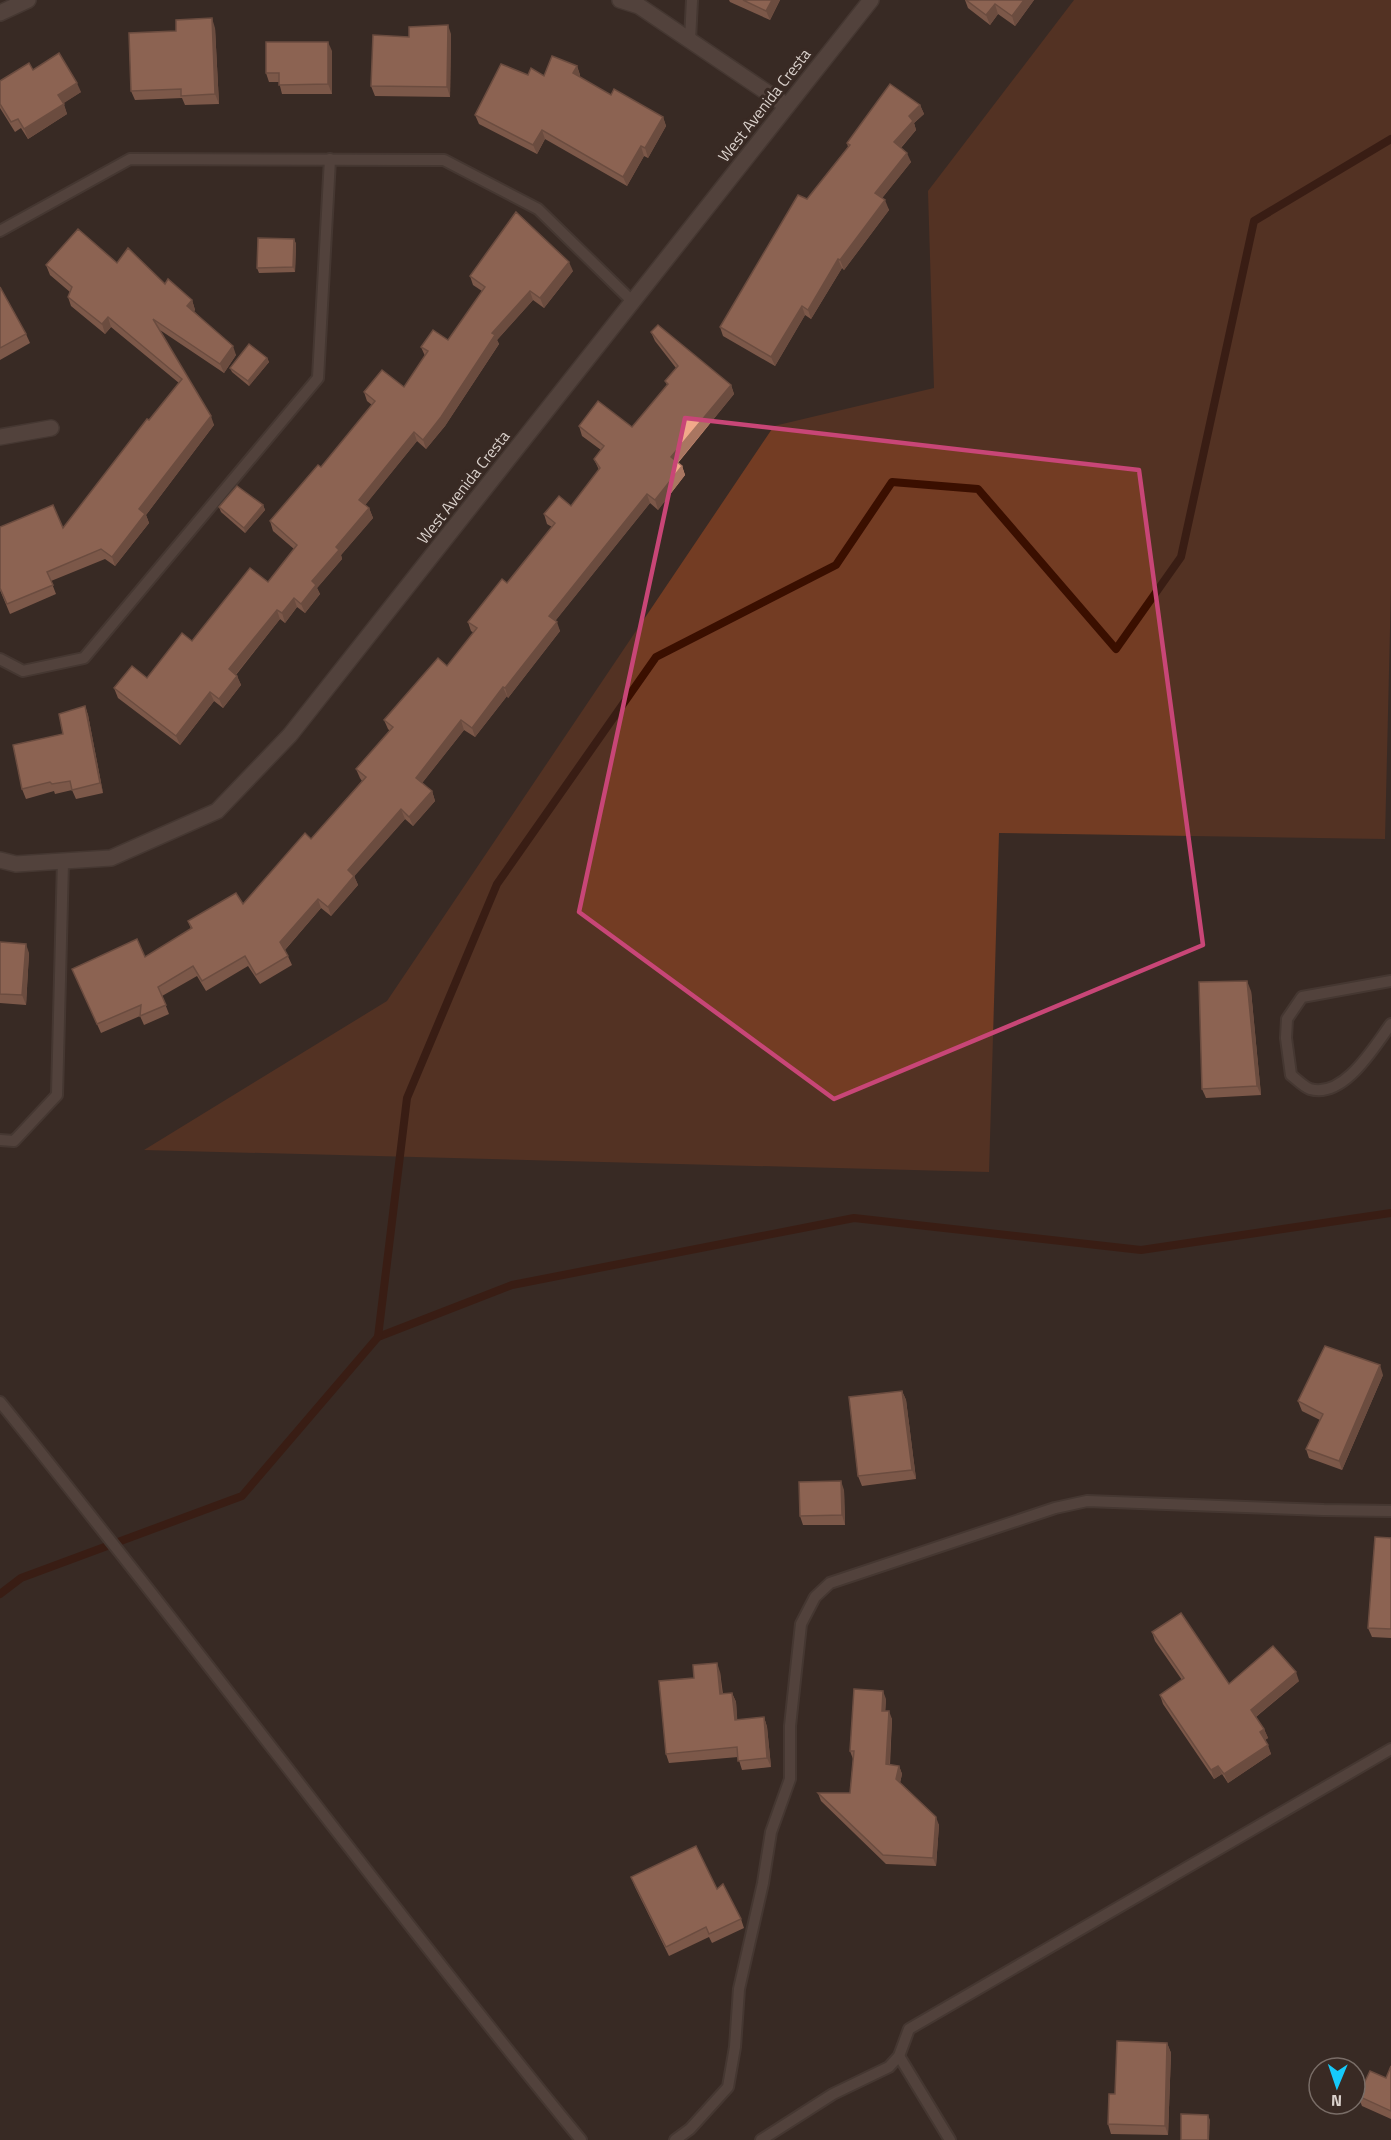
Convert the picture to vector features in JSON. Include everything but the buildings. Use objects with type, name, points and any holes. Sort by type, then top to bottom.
[{"type":"street","points":[[0,13],[28,0]]},
{"type":"street","points":[[620,0],[639,6],[787,106]]},
{"type":"street","name":"West Avenida Cresta","points":[[0,860],[16,864],[111,858],[217,811],[290,735],[871,0]]},
{"type":"street","points":[[0,437],[51,428]]},
{"type":"lane","points":[[690,40],[692,0]]},
{"type":"lane","points":[[0,231],[130,159],[444,160],[538,209],[632,301]]},
{"type":"lane","points":[[0,659],[23,671],[84,658],[318,378],[330,159]]},
{"type":"lane","points":[[0,1140],[14,1142],[57,1095],[63,861]]},
{"type":"lane","points":[[1391,981],[1302,997],[1287,1019],[1286,1038],[1291,1075],[1309,1089],[1330,1090],[1354,1072],[1391,1024]]},
{"type":"lane","points":[[0,1402],[103,1529],[332,1825],[581,2140]]},
{"type":"lane","points":[[675,2140],[702,2117],[728,2087],[735,2047],[740,1989],[764,1883],[771,1832],[790,1779],[790,1726],[801,1624],[815,1597],[830,1583],[1055,1508],[1087,1501],[1391,1511]]},
{"type":"lane","points":[[761,2140],[833,2094],[889,2067],[898,2056],[909,2029],[1391,1749]]},
{"type":"lane","points":[[898,2056],[950,2140]]},
{"type":"highlighted area","points":[[685,418],[1139,470],[1203,945],[834,1099],[579,912]]},
{"type":"shaded area","points":[[1074,0],[1391,0],[1391,587],[1385,839],[999,833],[989,1172],[144,1150],[387,1001],[774,426],[934,388],[928,191]]},
{"type":"waterway","points":[[0,1594],[21,1578],[242,1496],[378,1337],[407,1098],[497,884],[656,657],[836,565],[892,482],[978,489],[1116,649],[1181,557],[1254,221],[1391,139]]},
{"type":"waterway","points":[[378,1337],[512,1285],[854,1218],[1141,1250],[1391,1213]]}]
